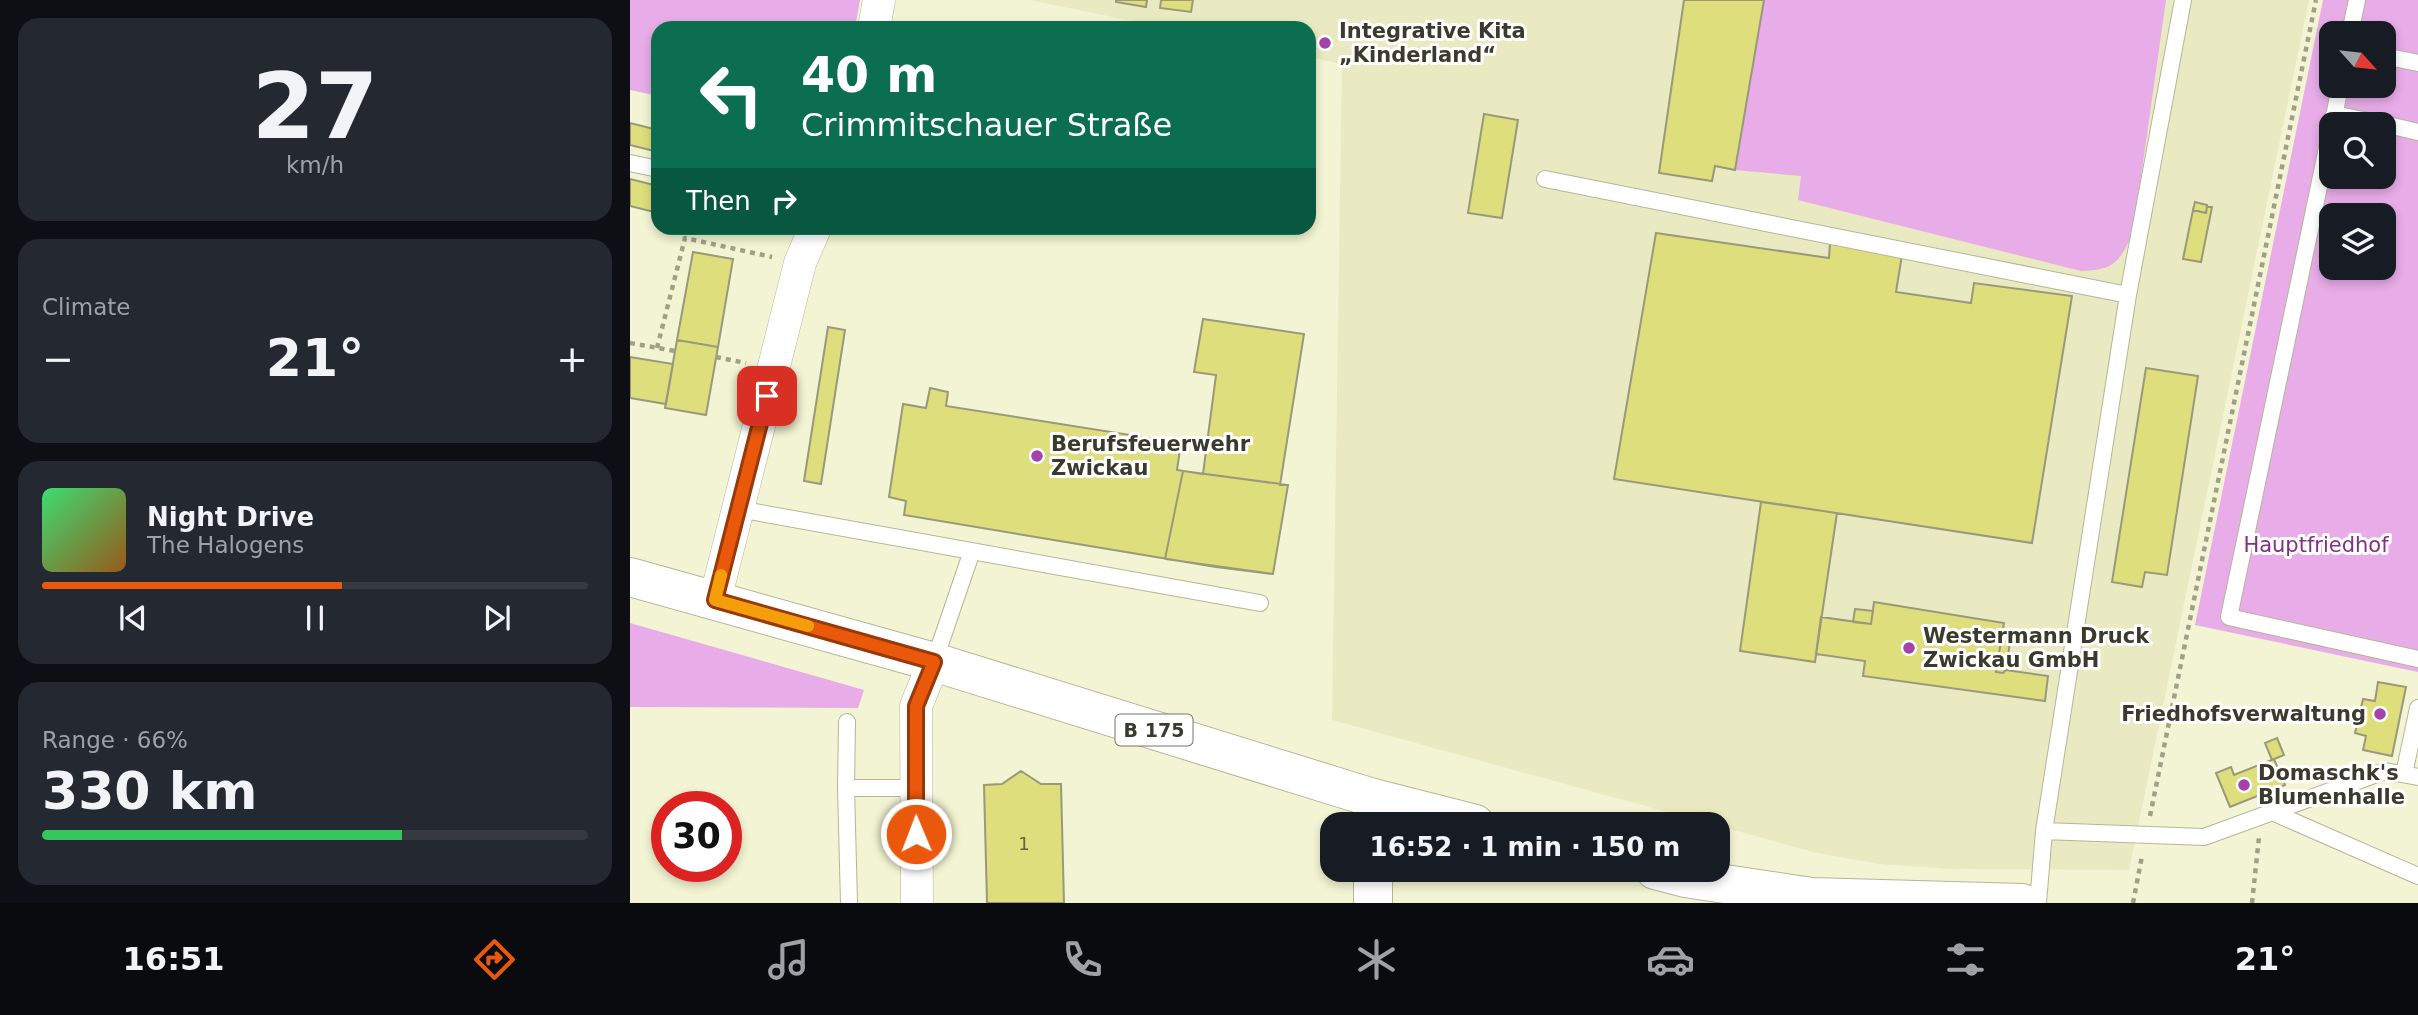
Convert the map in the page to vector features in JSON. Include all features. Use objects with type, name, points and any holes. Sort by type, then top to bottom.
[{"type":"main road","name":"B 175","points":[[630,577],[934,662],[1373,811]]},
{"type":"main road","points":[[1373,882],[1373,903]]},
{"type":"main road","points":[[1713,882],[1812,900],[2022,903]]},
{"type":"street","points":[[875,21],[878,0]]},
{"type":"street","points":[[715,600],[800,263],[812,235]]},
{"type":"street","points":[[917,903],[916,706],[934,662]]},
{"type":"lane","points":[[2038,903],[2044,831],[2128,295],[2183,0]]},
{"type":"lane","points":[[2353,21],[2357,0]]},
{"type":"lane","points":[[2396,58],[2418,63]]},
{"type":"lane","points":[[2396,127],[2418,132]]},
{"type":"lane","points":[[630,163],[651,168]]},
{"type":"lane","points":[[1545,179],[2128,295]]},
{"type":"lane","points":[[2319,185],[2229,617],[2418,659]]},
{"type":"lane","points":[[738,509],[1260,603]]},
{"type":"lane","points":[[934,662],[972,551]]},
{"type":"lane","points":[[2044,831],[2204,837],[2385,771],[2411,776],[2418,708]]},
{"type":"lane","points":[[847,722],[849,903]]},
{"type":"lane","points":[[846,788],[916,788]]},
{"type":"lane","points":[[2267,814],[2418,876]]},
{"type":"path","points":[[2133,903],[2316,0]]},
{"type":"path","points":[[657,348],[685,238],[800,263]]},
{"type":"path","points":[[630,343],[675,351]]},
{"type":"path","points":[[2252,903],[2255,858],[2267,814]]},
{"type":"shaded area","name":"Westermann Druck Zwickau GmbH","points":[[1030,0],[2309,0],[2129,870],[1950,869],[1880,864],[1817,853],[1730,829],[1730,812],[1667,812],[1332,720],[1342,64],[1316,58],[1316,21],[1132,21]]},
{"type":"green space","points":[[630,0],[860,0],[856,21],[651,21],[651,94],[630,90]]},
{"type":"green space","points":[[1764,0],[2166,0],[2133,233],[2124,251],[2109,266],[2081,271],[1798,200],[1801,176],[1735,170]]},
{"type":"green space","name":"Hauptfriedhof","points":[[2323,0],[2418,0],[2418,672],[2195,625]]},
{"type":"green space","points":[[630,623],[864,690],[858,708],[630,707]]},
{"type":"building","points":[[1116,0],[1147,0],[1146,7]]},
{"type":"building","points":[[1161,0],[1193,0],[1191,12],[1160,8]]},
{"type":"building","points":[[1684,0],[1764,0],[1735,170],[1715,166],[1712,181],[1659,173]]},
{"type":"building","points":[[1484,114],[1518,120],[1502,218],[1468,213]]},
{"type":"building","points":[[630,123],[651,128],[651,150],[630,145]]},
{"type":"building","points":[[630,179],[651,184],[651,211],[630,206]]},
{"type":"building","points":[[2195,202],[2207,205],[2206,213],[2193,210]]},
{"type":"building","points":[[2207,207],[2212,207],[2201,262],[2183,259],[2193,210],[2206,213]]},
{"type":"building","points":[[1656,233],[1829,258],[1830,243],[1902,255],[1896,292],[1971,303],[1974,283],[2072,296],[2032,543],[1614,479]]},
{"type":"building","points":[[693,252],[733,259],[718,347],[677,340]]},
{"type":"building","name":"Berufsfeuerwehr Zwickau","points":[[1203,319],[1304,334],[1280,485],[1288,485],[1273,574],[904,515],[906,501],[889,497],[903,404],[926,408],[930,388],[948,392],[946,406],[1181,443],[1177,470],[1203,474],[1216,375],[1194,372]]},
{"type":"building","points":[[828,327],[845,330],[821,484],[804,481]]},
{"type":"building","points":[[677,340],[718,347],[706,415],[665,408]]},
{"type":"building","points":[[630,357],[673,364],[666,404],[630,398]]},
{"type":"building","points":[[2146,368],[2198,376],[2167,575],[2145,572],[2142,587],[2112,582]]},
{"type":"building","points":[[1183,471],[1288,485],[1273,574],[1165,559]]},
{"type":"building","points":[[1761,502],[1837,513],[1815,662],[1740,651]]},
{"type":"building","name":"Westermann Druck Zwickau GmbH","points":[[1874,602],[2004,623],[1996,672],[2003,673],[2006,670],[2048,676],[2045,701],[1863,676],[1865,661],[1816,654],[1821,617],[1871,624]]},
{"type":"building","points":[[1855,609],[1873,611],[1871,624],[1853,622]]},
{"type":"building","points":[[2001,641],[2010,642],[2006,670],[2003,673],[1996,672]]},
{"type":"building","name":"Friedhofsverwaltung","points":[[2378,682],[2406,687],[2392,756],[2363,750],[2366,736],[2355,733],[2363,699],[2375,701]]},
{"type":"building","points":[[2277,738],[2284,755],[2272,760],[2265,743]]},
{"type":"building","points":[[2274,759],[2285,785],[2230,807],[2216,773],[2231,767],[2234,775]]},
{"type":"building","points":[[1021,771],[1041,784],[1061,784],[1064,903],[987,903],[984,785],[1002,784]]},
{"type":"slow traffic","points":[[721,575],[715,600],[808,626]]},
{"type":"place","name":"Integrative Kita „Kinderland“","points":[[1325,43]]},
{"type":"place","name":"Berufsfeuerwehr Zwickau","points":[[1037,456]]},
{"type":"place","name":"Westermann Druck Zwickau GmbH","points":[[1909,648]]},
{"type":"place","name":"Friedhofsverwaltung","points":[[2380,714]]},
{"type":"place","name":"Domaschk's Blumenhalle","points":[[2244,785]]},
{"type":"route","points":[[767,396],[715,600],[934,662],[916,706],[916,834]]}]
